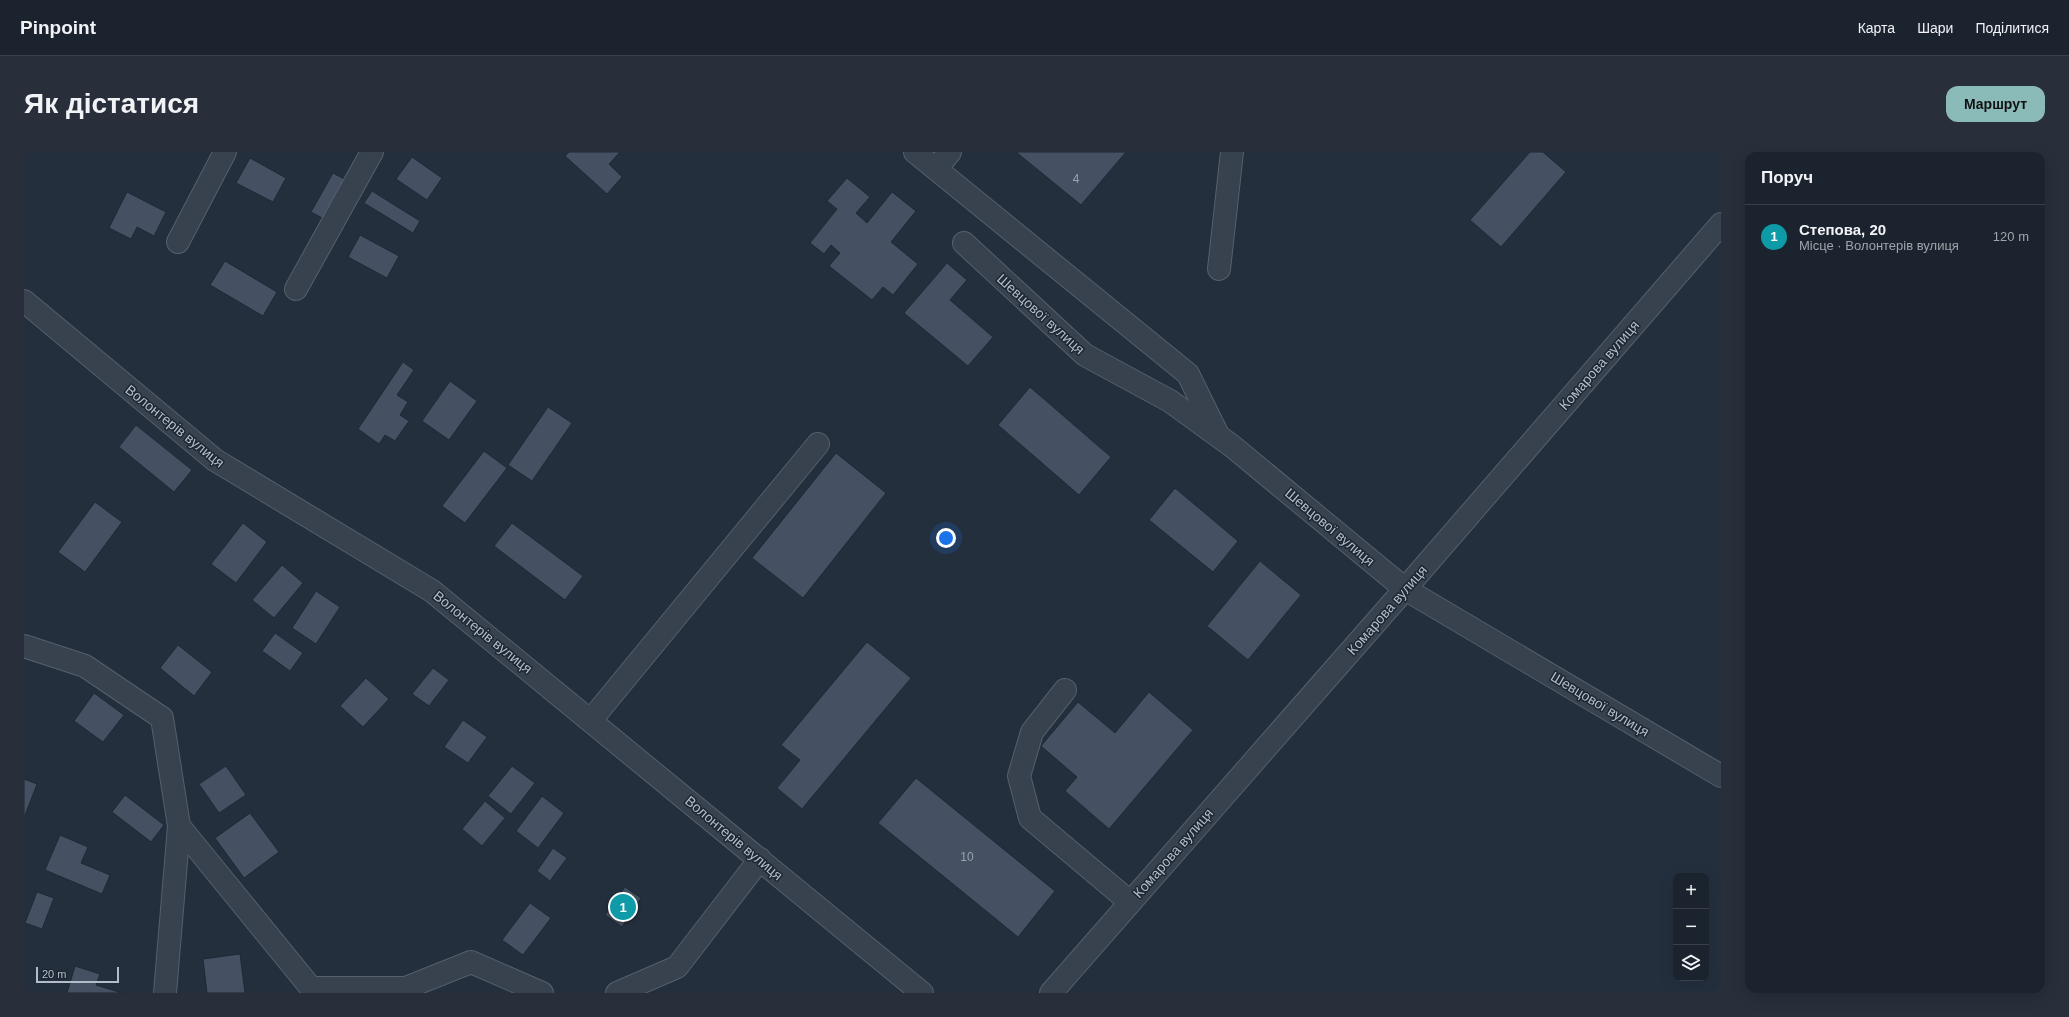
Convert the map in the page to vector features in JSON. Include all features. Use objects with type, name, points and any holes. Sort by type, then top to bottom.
[{"type":"street","points":[[178,242],[225,152]]},
{"type":"street","points":[[296,289],[372,152]]},
{"type":"street","points":[[915,152],[1188,374],[1218,436]]},
{"type":"street","points":[[936,169],[950,152]]},
{"type":"street","points":[[1220,269],[1232,152]]},
{"type":"street","name":"Комарова вулиця","points":[[1051,993],[1405,589],[1721,224]]},
{"type":"street","name":"Шевцової вулиця","points":[[964,243],[1084,355],[1170,401],[1218,436],[1405,589],[1721,776]]},
{"type":"street","name":"Волонтерів вулиця","points":[[24,301],[215,460],[432,591],[922,993]]},
{"type":"street","points":[[591,720],[818,444]]},
{"type":"street","points":[[24,646],[85,666],[162,718],[179,826],[166,993]]},
{"type":"street","points":[[1065,690],[1032,732],[1019,776],[1030,818],[1130,902]]},
{"type":"street","points":[[179,826],[311,988],[406,988],[472,962],[542,993]]},
{"type":"street","points":[[618,993],[677,967],[760,859]]},
{"type":"building","points":[[569,152],[620,152],[609,164],[622,177],[607,194],[565,156]]},
{"type":"building","points":[[1016,152],[1126,152],[1081,205]]},
{"type":"building","points":[[1530,152],[1543,152],[1566,172],[1501,247],[1470,220]]},
{"type":"building","points":[[412,157],[442,178],[427,200],[396,179]]},
{"type":"building","points":[[250,158],[286,178],[273,202],[236,183]]},
{"type":"building","points":[[333,173],[346,180],[324,219],[311,212]]},
{"type":"building","points":[[847,178],[870,197],[856,213],[867,223],[892,192],[916,211],[891,242],[918,264],[893,295],[883,287],[872,300],[829,266],[840,253],[831,245],[824,254],[810,243],[837,209],[827,201]]},
{"type":"building","points":[[372,191],[420,221],[413,233],[364,203]]},
{"type":"building","points":[[127,192],[166,212],[154,236],[137,227],[131,239],[109,228]]},
{"type":"building","points":[[360,235],[399,256],[387,278],[348,257]]},
{"type":"building","points":[[225,261],[277,292],[263,316],[210,285]]},
{"type":"building","points":[[947,263],[967,280],[950,300],[993,337],[968,366],[904,313]]},
{"type":"building","points":[[403,362],[414,370],[397,395],[408,402],[400,415],[409,421],[395,441],[385,435],[379,444],[358,429]]},
{"type":"building","points":[[450,381],[477,401],[449,440],[422,421]]},
{"type":"building","points":[[1030,387],[1111,457],[1079,495],[998,425]]},
{"type":"building","points":[[548,407],[572,423],[532,481],[508,465]]},
{"type":"building","points":[[136,425],[192,470],[174,492],[119,447]]},
{"type":"building","points":[[484,451],[507,468],[465,523],[442,506]]},
{"type":"building","points":[[836,453],[886,493],[803,598],[752,558]]},
{"type":"building","points":[[1175,488],[1238,541],[1213,572],[1149,520]]},
{"type":"building","points":[[95,502],[122,522],[85,572],[58,552]]},
{"type":"building","points":[[243,523],[267,542],[236,583],[211,564]]},
{"type":"building","points":[[512,523],[583,576],[565,600],[494,546]]},
{"type":"building","points":[[1260,561],[1301,595],[1248,660],[1207,626]]},
{"type":"building","points":[[282,565],[303,583],[274,618],[252,600]]},
{"type":"building","points":[[316,591],[340,607],[316,644],[292,628]]},
{"type":"building","points":[[275,633],[303,653],[290,671],[262,651]]},
{"type":"building","points":[[867,642],[911,678],[802,809],[777,788],[800,760],[781,745]]},
{"type":"building","points":[[178,645],[212,672],[194,696],[160,668]]},
{"type":"building","points":[[433,668],[449,680],[429,706],[412,694]]},
{"type":"building","points":[[366,678],[389,699],[363,727],[340,706]]},
{"type":"building","points":[[1149,692],[1193,730],[1109,829],[1065,791],[1077,777],[1041,746],[1078,702],[1115,733]]},
{"type":"building","points":[[94,693],[124,715],[103,742],[74,721]]},
{"type":"building","points":[[463,720],[487,737],[468,763],[444,747]]},
{"type":"building","points":[[226,766],[246,795],[219,813],[199,784]]},
{"type":"building","points":[[512,766],[535,783],[511,814],[488,796]]},
{"type":"building","points":[[916,778],[1055,891],[1018,937],[878,823]]},
{"type":"building","points":[[24,779],[37,784],[24,818]]},
{"type":"building","points":[[125,795],[164,825],[151,842],[112,812]]},
{"type":"building","points":[[542,796],[564,813],[538,848],[516,831]]},
{"type":"building","points":[[485,801],[505,818],[482,846],[462,829]]},
{"type":"building","points":[[250,813],[279,852],[244,878],[215,838]]},
{"type":"building","points":[[60,835],[88,847],[81,863],[110,875],[102,894],[45,870]]},
{"type":"building","points":[[553,848],[567,858],[550,881],[537,871]]},
{"type":"building","points":[[625,887],[641,898],[622,927],[605,915]]},
{"type":"building","points":[[37,892],[54,898],[42,929],[25,923]]},
{"type":"building","points":[[530,903],[551,918],[523,955],[502,940]]},
{"type":"building","points":[[240,954],[245,993],[207,993],[203,959]]},
{"type":"building","points":[[75,966],[100,974],[96,985],[122,993],[67,993]]},
{"type":"place","name":"Степова, 20","points":[[623,907]]}]
